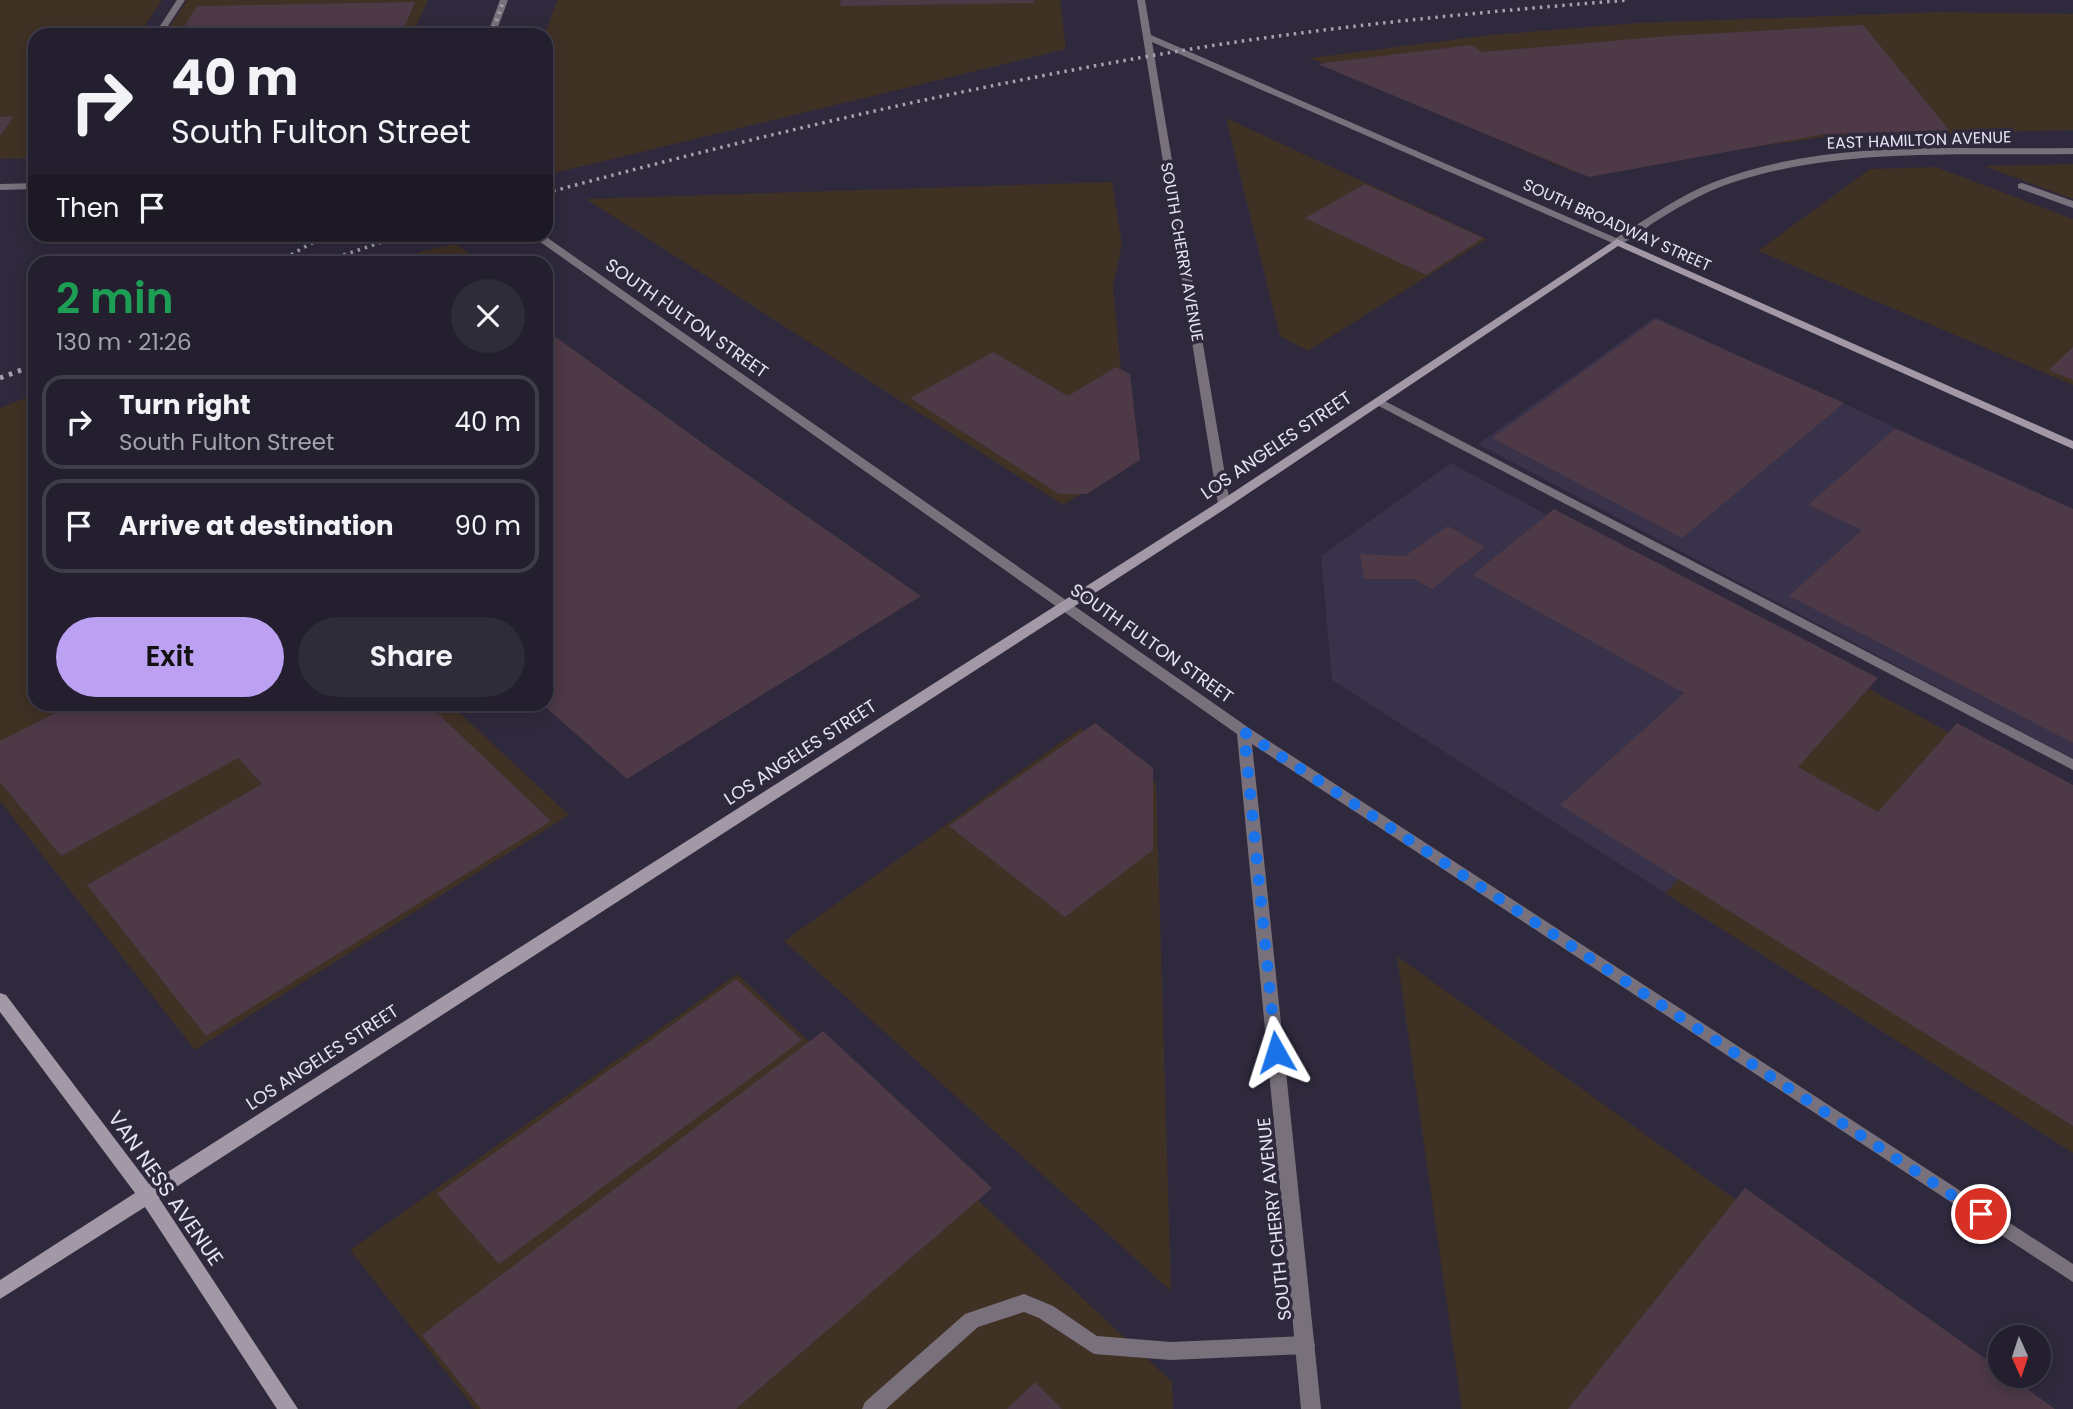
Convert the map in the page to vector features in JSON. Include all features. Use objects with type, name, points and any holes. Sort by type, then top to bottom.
[{"type":"street","points":[[163,28],[181,0]]},
{"type":"street","points":[[494,28],[504,0]]},
{"type":"street","name":"SOUTH CHERRY AVENUE","points":[[1141,0],[1224,504]]},
{"type":"street","name":"SOUTH BROADWAY STREET","points":[[1147,36],[2073,445]]},
{"type":"street","name":"EAST HAMILTON AVENUE","points":[[1617,242],[1686,199],[1729,180],[1783,166],[1843,156],[2073,151]]},
{"type":"street","points":[[0,187],[28,186]]},
{"type":"street","points":[[2022,186],[2073,205]]},
{"type":"street","name":"SOUTH FULTON STREET","points":[[545,242],[1244,732],[2073,1274]]},
{"type":"street","name":"LOS ANGELES STREET","points":[[0,1290],[1067,606],[1617,242]]},
{"type":"street","points":[[1379,401],[2073,765]]},
{"type":"street","name":"SOUTH CHERRY AVENUE","points":[[1244,732],[1311,1409]]},
{"type":"street","name":"VAN NESS AVENUE","points":[[0,1000],[146,1194],[288,1409]]},
{"type":"street","points":[[872,1409],[972,1320],[1024,1303],[1046,1312],[1094,1345],[1129,1349],[1306,1345]]},
{"type":"shaded area","points":[[0,0],[162,0],[144,28],[28,28],[28,158],[0,159]]},
{"type":"shaded area","points":[[187,0],[428,0],[415,28],[169,28]]},
{"type":"shaded area","points":[[557,0],[1060,0],[1066,49],[553,173],[553,28],[547,28]]},
{"type":"shaded area","points":[[1940,12],[2073,14],[2073,130],[1825,137],[1574,172],[1310,58],[1491,35],[1638,23]]},
{"type":"shaded area","points":[[1226,118],[1487,239],[1308,351],[1280,336]]},
{"type":"shaded area","points":[[2073,164],[2073,199],[1984,166]]},
{"type":"shaded area","points":[[1936,167],[2073,219],[2073,385],[1758,251],[1870,169]]},
{"type":"shaded area","points":[[1112,182],[1122,244],[1113,287],[1130,463],[1063,505],[586,199]]},
{"type":"shaded area","points":[[455,244],[473,256],[409,256]]},
{"type":"shaded area","points":[[1655,317],[2073,509],[2073,759],[1478,444]]},
{"type":"shaded area","points":[[28,397],[28,711],[458,711],[569,815],[195,1050],[0,801],[0,408]]},
{"type":"shaded area","points":[[1451,463],[1869,689],[1665,893],[1332,680],[1321,556]]},
{"type":"shaded area","points":[[1869,689],[2073,800],[2073,1153],[1665,893]]},
{"type":"shaded area","points":[[1081,728],[1156,783],[1171,1291],[784,941]]},
{"type":"shaded area","points":[[1397,956],[1988,1381],[1988,1388],[1998,1388],[2027,1409],[1462,1409]]},
{"type":"shaded area","points":[[737,974],[1172,1382],[1173,1409],[475,1409],[350,1250]]},
{"type":"building","points":[[841,0],[1034,0],[1034,3],[840,6]]},
{"type":"building","points":[[415,2],[404,28],[183,28],[197,6]]},
{"type":"building","points":[[1863,25],[1950,131],[1825,134],[1589,177],[1318,64],[1471,45],[1482,52],[1668,36]]},
{"type":"building","points":[[14,116],[0,136],[0,117]]},
{"type":"building","points":[[1365,184],[1483,238],[1426,275],[1305,218]]},
{"type":"building","points":[[1656,319],[1844,403],[1682,538],[1492,438]]},
{"type":"building","points":[[553,335],[921,596],[627,779],[550,711],[553,711]]},
{"type":"building","points":[[2073,347],[2073,380],[2049,370]]},
{"type":"building","points":[[993,352],[1068,396],[1116,367],[1130,374],[1140,460],[1087,494],[1059,494],[910,398]]},
{"type":"building","points":[[1895,429],[2073,509],[2073,743],[1789,596],[1862,530],[1808,505]]},
{"type":"building","points":[[1554,509],[1878,678],[1798,767],[1878,812],[1957,723],[2073,785],[2073,1126],[1560,805],[1684,693],[1473,575]]},
{"type":"building","points":[[1448,526],[1485,547],[1432,589],[1414,579],[1364,579],[1360,554],[1405,556]]},
{"type":"building","points":[[59,711],[435,711],[551,821],[206,1036],[87,885],[262,784],[238,758],[61,856],[0,782],[0,741]]},
{"type":"building","points":[[1095,723],[1153,768],[1153,850],[1065,917],[949,826]]},
{"type":"building","points":[[736,979],[802,1040],[499,1264],[437,1194]]},
{"type":"building","points":[[823,1031],[992,1188],[736,1409],[481,1409],[422,1335]]},
{"type":"building","points":[[1745,1188],[1988,1360],[1988,1388],[2026,1388],[2055,1409],[1568,1409]]},
{"type":"building","points":[[1035,1382],[1062,1409],[1007,1409]]},
{"type":"railway","points":[[494,28],[504,0]]},
{"type":"railway","points":[[553,191],[879,110],[1131,59],[1370,24],[1629,0]]},
{"type":"railway","points":[[289,256],[314,242]]},
{"type":"railway","points":[[340,256],[383,242]]},
{"type":"railway","points":[[0,378],[28,368]]},
{"type":"route","points":[[1276,1052],[1244,732],[1981,1214]]}]
